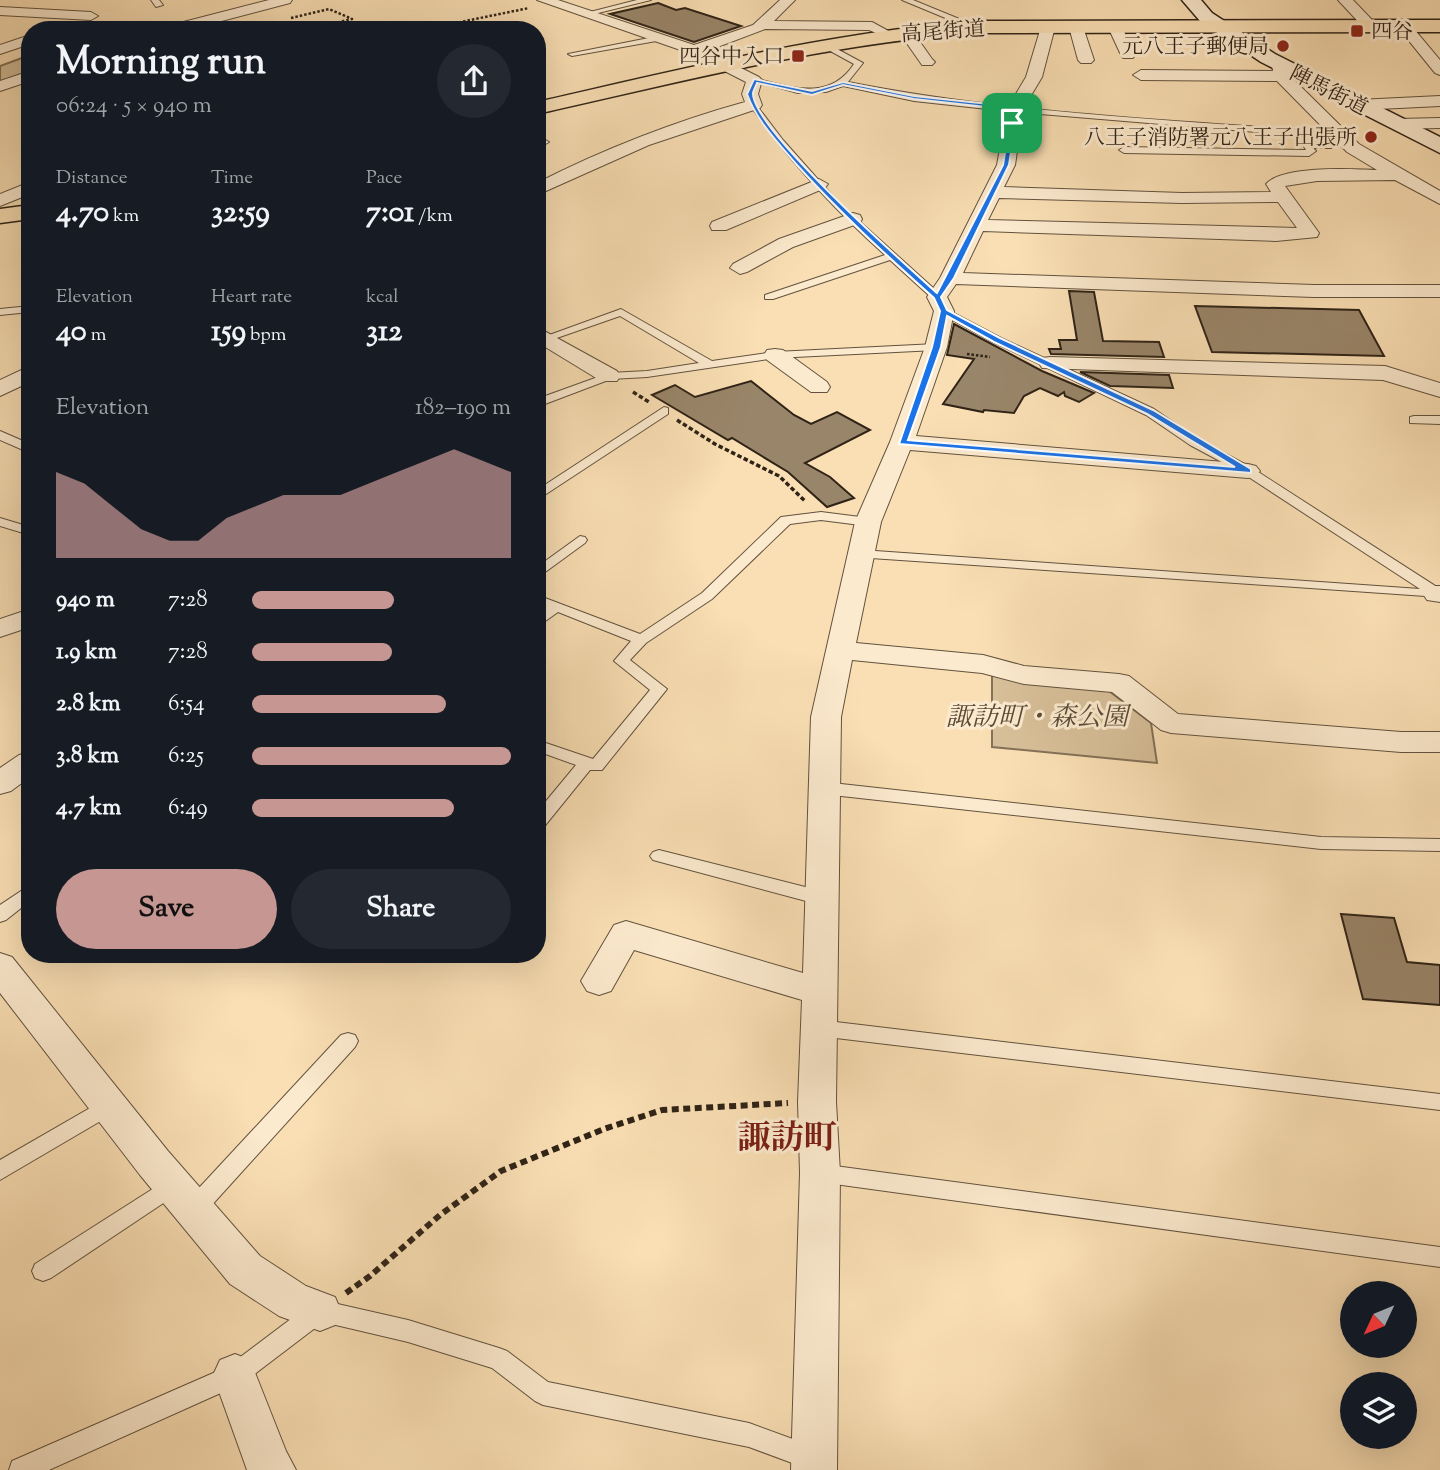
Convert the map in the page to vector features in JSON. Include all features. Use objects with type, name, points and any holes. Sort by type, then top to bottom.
[{"type":"main road","name":"陣馬街道","points":[[1191,0],[1206,17],[1280,70],[1435,142]]},
{"type":"main road","name":"高尾街道","points":[[546,106],[825,45],[897,33],[975,27],[1440,26]]},
{"type":"main road","points":[[0,216],[21,213]]},
{"type":"street","points":[[200,21],[285,0]]},
{"type":"street","points":[[763,25],[788,0]]},
{"type":"street","points":[[1345,0],[1370,26]]},
{"type":"street","points":[[546,185],[597,159],[721,113],[754,105],[750,94],[754,80],[694,50],[590,13],[549,2]]},
{"type":"street","points":[[0,11],[97,12],[76,21]]},
{"type":"street","points":[[694,50],[763,25],[872,26],[897,33],[927,62]]},
{"type":"street","points":[[1404,26],[1440,70]]},
{"type":"street","points":[[813,1464],[820,1172],[817,1102],[826,718],[868,522],[902,442],[936,347],[941,304],[950,278],[1006,165],[1015,108],[1034,77],[1048,27]]},
{"type":"street","points":[[1076,27],[1086,60]]},
{"type":"street","points":[[1115,27],[1128,55]]},
{"type":"street","points":[[0,34],[21,39]]},
{"type":"street","points":[[0,50],[21,42]]},
{"type":"street","points":[[1141,75],[1280,70],[1345,140],[1440,199]]},
{"type":"street","points":[[0,86],[21,79]]},
{"type":"street","points":[[1358,105],[1440,101]]},
{"type":"street","points":[[1398,124],[1440,123]]},
{"type":"street","points":[[977,225],[1276,235],[1310,233],[1275,184],[1284,180],[1342,175],[1398,175]]},
{"type":"street","points":[[719,226],[819,184]]},
{"type":"street","points":[[0,201],[21,191]]},
{"type":"street","points":[[993,192],[1182,198],[1283,197]]},
{"type":"street","points":[[740,268],[786,243],[853,219]]},
{"type":"street","points":[[950,278],[1166,276],[1440,291]]},
{"type":"street","points":[[546,337],[609,376]]},
{"type":"street","points":[[775,355],[819,387]]},
{"type":"street","points":[[1050,363],[1385,373],[1440,390]]},
{"type":"street","points":[[0,389],[21,378]]},
{"type":"street","points":[[902,442],[1248,471]]},
{"type":"street","points":[[0,629],[21,621]]},
{"type":"street","points":[[839,650],[983,664],[1024,674],[1119,683],[1171,723],[1401,742],[1440,742]]},
{"type":"street","points":[[0,783],[21,768]]},
{"type":"street","points":[[598,981],[626,934],[820,1010]]},
{"type":"street","points":[[2,973],[183,1198],[246,1270],[293,1301],[320,1311]]},
{"type":"street","points":[[236,1375],[269,1467],[273,1470]]},
{"type":"lane","points":[[590,13],[647,0]]},
{"type":"lane","points":[[906,0],[975,27]]},
{"type":"lane","points":[[572,54],[659,38]]},
{"type":"lane","points":[[825,45],[859,63],[843,84]]},
{"type":"lane","points":[[754,80],[812,93],[843,84],[914,98],[1345,140]]},
{"type":"lane","points":[[754,105],[780,142],[819,184],[941,304],[997,340],[1150,412],[1248,471],[1439,594]]},
{"type":"lane","points":[[1124,150],[1308,153],[1311,151],[1307,145],[1345,140]]},
{"type":"lane","points":[[769,297],[892,256]]},
{"type":"lane","points":[[0,312],[21,310]]},
{"type":"lane","points":[[546,334],[621,312],[711,365]]},
{"type":"lane","points":[[546,400],[609,376],[647,374],[775,355],[936,347]]},
{"type":"lane","points":[[546,490],[664,411]]},
{"type":"lane","points":[[1414,421],[1440,420]]},
{"type":"lane","points":[[0,435],[21,445]]},
{"type":"lane","points":[[546,748],[596,766],[659,689],[621,661],[641,640],[707,596],[786,520],[821,516],[868,522]]},
{"type":"lane","points":[[0,522],[21,528]]},
{"type":"lane","points":[[546,568],[580,540]]},
{"type":"lane","points":[[861,554],[1439,594]]},
{"type":"lane","points":[[546,602],[641,640]]},
{"type":"lane","points":[[546,615],[556,606]]},
{"type":"lane","points":[[546,813],[587,763]]},
{"type":"lane","points":[[823,788],[1321,843],[1440,845]]},
{"type":"lane","points":[[659,856],[821,898]]},
{"type":"lane","points":[[0,915],[21,898]]},
{"type":"lane","points":[[820,1010],[1440,1102]]},
{"type":"lane","points":[[43,1271],[183,1198],[348,1041]]},
{"type":"lane","points":[[0,1171],[109,1106]]},
{"type":"lane","points":[[820,1172],[1440,1257]]},
{"type":"lane","points":[[21,1470],[236,1375],[320,1311],[408,1331],[499,1359],[543,1393],[749,1435],[813,1464]]},
{"type":"path","points":[[461,21],[549,2]]},
{"type":"path","points":[[260,6],[289,18],[330,9],[352,19],[344,21]]},
{"type":"path","points":[[609,376],[715,444],[779,476],[821,516]]},
{"type":"path","points":[[320,1311],[370,1276],[440,1215],[501,1171],[604,1129],[662,1110],[817,1102]]},
{"type":"green space","points":[[21,58],[21,76],[0,83],[0,66]]},
{"type":"green space","name":"諏訪町・森公園","points":[[992,672],[1105,688],[1151,723],[1157,763],[992,747]]},
{"type":"building","points":[[658,3],[676,10],[685,8],[741,26],[694,42],[610,14]]},
{"type":"building","points":[[1069,291],[1094,292],[1103,341],[1159,342],[1164,357],[1051,354],[1049,349],[1061,349],[1059,340],[1077,340]]},
{"type":"building","points":[[1195,306],[1359,310],[1384,356],[1212,352]]},
{"type":"building","points":[[954,324],[1042,371],[1094,393],[1079,402],[1065,396],[1064,392],[1058,396],[1040,388],[1024,396],[1014,413],[983,412],[943,404],[974,359],[947,355]]},
{"type":"building","points":[[1080,372],[1169,375],[1173,388],[1110,386]]},
{"type":"building","points":[[751,381],[794,415],[811,424],[837,412],[870,430],[805,463],[830,477],[854,498],[827,507],[788,472],[652,395],[675,385],[695,397]]},
{"type":"building","points":[[1341,914],[1394,918],[1407,962],[1440,965],[1440,1005],[1363,999]]},
{"type":"place","name":"四谷","points":[[1357,31]]},
{"type":"place","name":"元八王子郵便局","points":[[1283,46]]},
{"type":"place","name":"四谷中入口","points":[[798,56]]},
{"type":"place","name":"八王子消防署元八王子出張所","points":[[1371,137]]},
{"type":"district","name":"諏訪町","points":[[787,1136]]},
{"type":"route","points":[[1012,123],[1006,165],[950,278],[937,297],[944,311],[936,347],[902,442],[1248,471],[1195,442],[1150,412],[997,340],[944,311],[937,297],[918,278],[835,204],[780,142],[754,105],[750,94],[754,80],[802,93],[822,91],[843,84],[914,98],[1015,108],[1012,123]]}]
